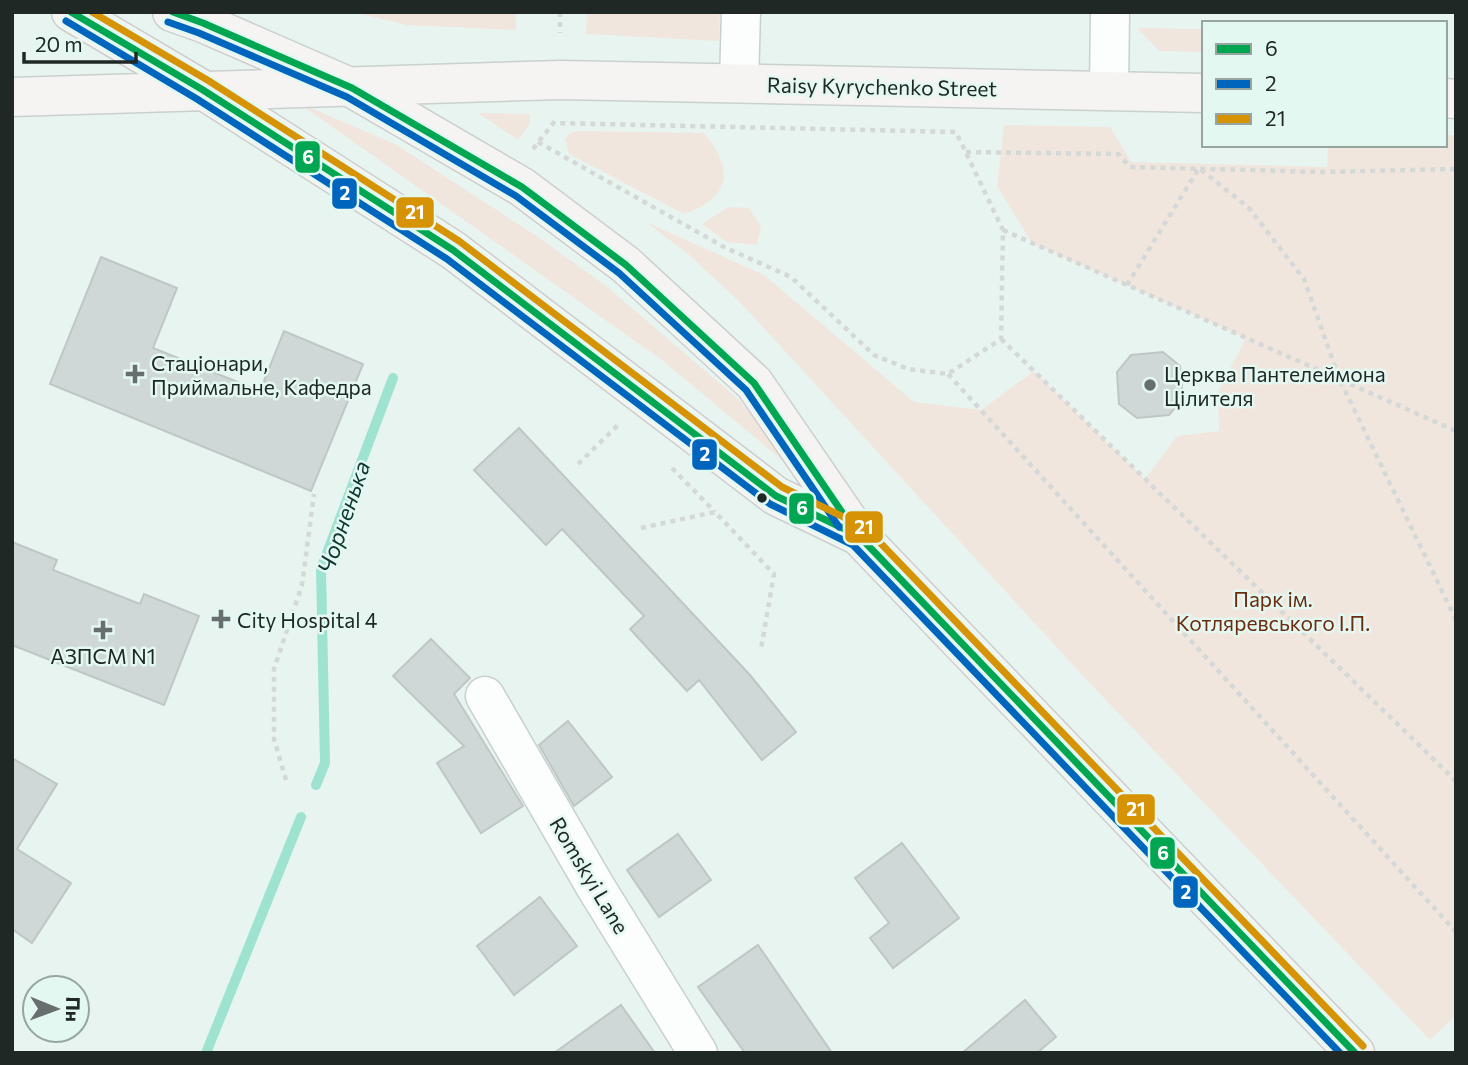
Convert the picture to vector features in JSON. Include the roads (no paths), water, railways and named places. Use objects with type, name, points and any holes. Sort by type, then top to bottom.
[{"type":"main road","points":[[71,12],[204,90],[453,250],[776,496],[859,536]]},
{"type":"main road","points":[[172,12],[352,88],[509,178],[625,265],[754,383],[859,536],[1355,1053]]},
{"type":"main road","name":"Raisy Kyrychenko Street","points":[[12,97],[352,88],[560,97],[739,83],[1202,93]]},
{"type":"street","points":[[739,83],[741,12]]},
{"type":"street","points":[[1109,91],[1110,12]]},
{"type":"street","name":"Romskyi Lane","points":[[485,696],[595,886],[698,1053]]},
{"type":"waterway","name":"Чорненька","points":[[316,785],[325,763],[321,569],[393,378]]},
{"type":"waterway","name":"Чорненька","points":[[206,1053],[301,817]]},
{"type":"place","name":"Стаціонари, Приймальне, Кафедра","points":[[135,374]]},
{"type":"place","name":"Церква Пантелеймона Цілителя","points":[[1150,385]]},
{"type":"place","name":"City Hospital 4","points":[[221,619]]},
{"type":"place","name":"АЗПСМ N1","points":[[103,630]]},
{"type":"park label","name":"Парк ім. Котляревського І.П.","points":[[1273,610]]}]
